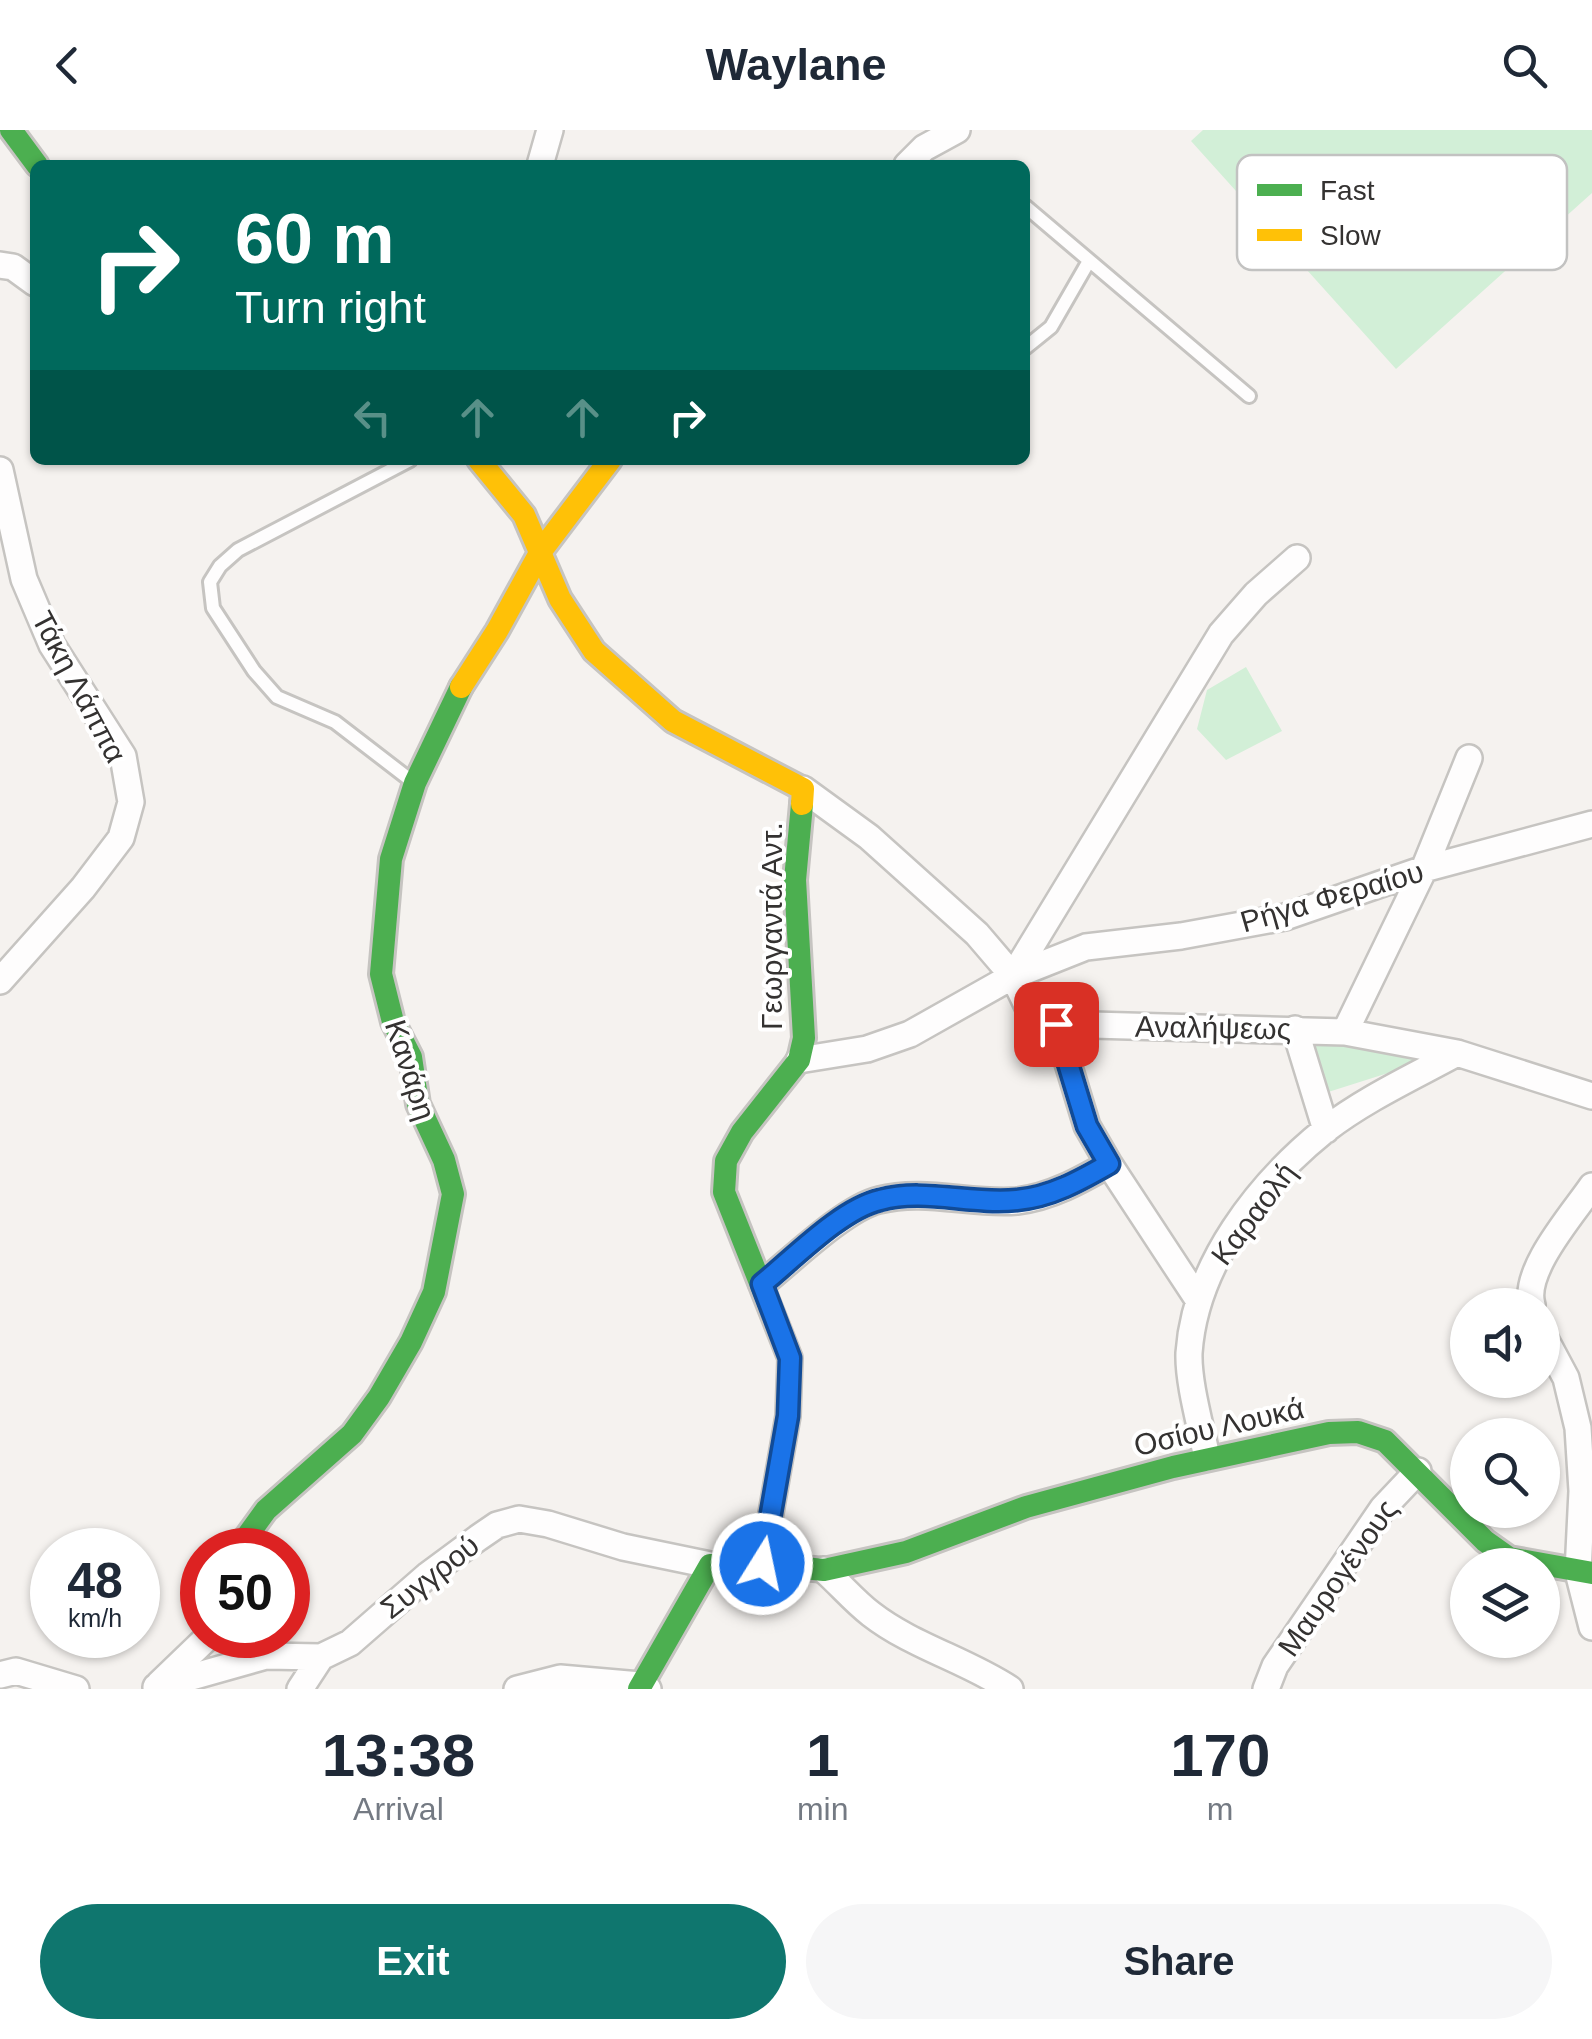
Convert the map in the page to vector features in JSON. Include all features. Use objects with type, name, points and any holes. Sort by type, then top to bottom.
[{"type":"street","points":[[11,130],[34,160]]},
{"type":"street","points":[[541,160],[550,130]]},
{"type":"street","points":[[912,160],[924,148],[956,130]]},
{"type":"street","points":[[0,265],[13,267],[30,279]]},
{"type":"street","points":[[483,465],[524,515],[560,599],[594,651],[673,722],[803,789],[869,836],[986,943],[1014,976],[1029,1009],[1056,1024],[1087,1126],[1198,1298]]},
{"type":"street","name":"Κανάρη","points":[[253,1528],[266,1510],[352,1434],[380,1397],[412,1342],[434,1292],[453,1194],[444,1160],[418,1104],[412,1058],[394,1022],[380,974],[391,858],[416,783],[464,680],[497,631],[541,551],[606,465]]},
{"type":"street","name":"Τάκη Λάππα","points":[[0,470],[24,579],[52,645],[123,756],[131,802],[121,838],[83,888],[0,982]]},
{"type":"street","points":[[1014,976],[1222,634],[1256,594],[1297,558]]},
{"type":"street","points":[[1345,1032],[1424,869],[1470,758]]},
{"type":"street","name":"Γεωργαντά Αντ.","points":[[762,1564],[788,1416],[790,1358],[724,1192],[726,1161],[742,1132],[798,1060],[804,1038],[795,880],[803,789]]},
{"type":"street","name":"Ρήγα Φεραίου","points":[[798,1060],[867,1049],[910,1034],[1014,976],[1086,946],[1181,936],[1285,917],[1424,869],[1592,824]]},
{"type":"street","name":"Αναλήψεως","points":[[1056,1024],[1345,1032],[1458,1054],[1592,1096]]},
{"type":"street","points":[[1295,1029],[1326,1130]]},
{"type":"street","name":"Καραολή","points":[[1207,1458],[1189,1356],[1198,1298],[1225,1243],[1273,1179],[1326,1130],[1458,1054]]},
{"type":"street","points":[[762,1284],[850,1214],[876,1200],[909,1194],[1017,1200],[1071,1186],[1109,1164]]},
{"type":"street","points":[[1532,1288],[1539,1263],[1592,1186]]},
{"type":"street","points":[[1560,1367],[1578,1428],[1585,1572],[1592,1627]]},
{"type":"street","name":"Οσίου Λουκά","points":[[710,1565],[762,1564],[824,1570],[906,1552],[1026,1507],[1207,1458],[1329,1433],[1358,1432],[1385,1441],[1485,1541],[1509,1558],[1585,1572]]},
{"type":"street","name":"Μαυρογένους","points":[[1266,1689],[1276,1666],[1383,1508],[1418,1471]]},
{"type":"street","name":"Συγγρού","points":[[321,1657],[350,1643],[428,1575],[478,1538],[497,1525],[519,1519],[710,1565]]},
{"type":"street","points":[[518,1689],[560,1678],[642,1688],[710,1565]]},
{"type":"street","points":[[824,1570],[872,1615],[923,1645],[980,1669],[1010,1689]]},
{"type":"street","points":[[153,1688],[266,1656],[321,1657]]},
{"type":"street","points":[[300,1689],[321,1657]]},
{"type":"street","points":[[153,1688],[185,1658]]},
{"type":"street","points":[[0,1676],[16,1671],[76,1689]]},
{"type":"lane","points":[[1030,210],[1249,396]]},
{"type":"lane","points":[[1030,344],[1052,326],[1089,261]]},
{"type":"lane","points":[[400,465],[238,550],[220,566],[210,582],[213,608],[254,670],[277,696],[336,722],[416,783]]},
{"type":"green space","points":[[1203,130],[1592,130],[1592,193],[1567,215],[1567,155],[1237,155],[1237,192],[1191,141]]},
{"type":"green space","points":[[1307,270],[1506,270],[1396,369]]},
{"type":"green space","points":[[1246,667],[1282,731],[1226,760],[1197,729],[1207,690]]},
{"type":"green space","points":[[1314,1040],[1429,1060],[1322,1094]]},
{"type":"traffic: fast","points":[[11,130],[33,160]]},
{"type":"traffic: fast","points":[[253,1528],[266,1510],[352,1434],[411,1342],[434,1292],[453,1194],[444,1160],[418,1104],[411,1057],[393,1022],[381,974],[391,859],[415,783],[461,687]]},
{"type":"traffic: fast","points":[[762,1564],[788,1416],[790,1358],[724,1192],[726,1161],[742,1132],[799,1060],[804,1038],[795,880],[802,804]]},
{"type":"traffic: fast","points":[[639,1689],[710,1565],[762,1564],[824,1570],[906,1552],[1026,1507],[1173,1467],[1329,1433],[1358,1432],[1385,1441],[1485,1541],[1509,1558],[1592,1573]]},
{"type":"traffic: slow","points":[[483,465],[524,515],[560,599],[594,651],[673,721],[803,789],[802,804]]},
{"type":"traffic: slow","points":[[461,687],[541,551],[606,465]]},
{"type":"route","points":[[762,1564],[788,1416],[790,1358],[762,1284],[850,1214],[876,1200],[909,1194],[1017,1200],[1071,1186],[1109,1164],[1087,1126],[1056,1024]]}]
